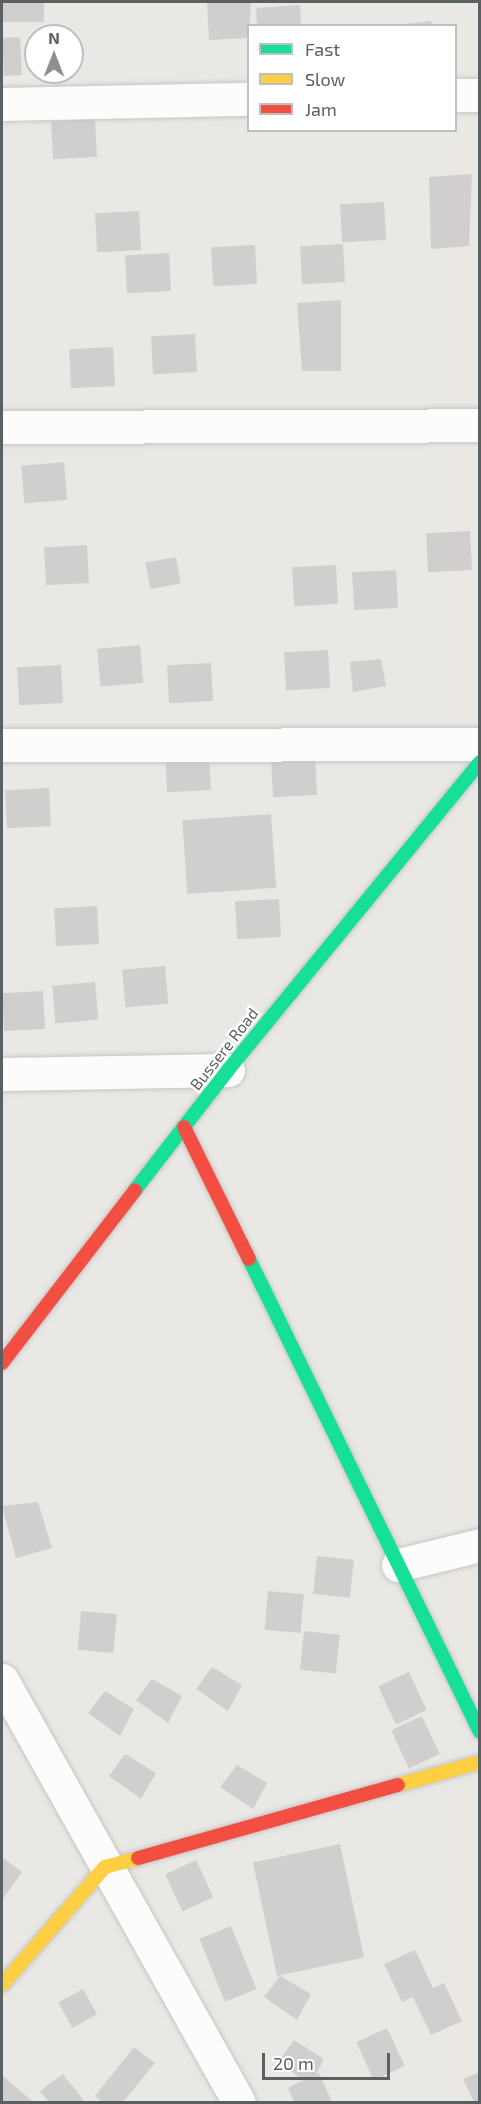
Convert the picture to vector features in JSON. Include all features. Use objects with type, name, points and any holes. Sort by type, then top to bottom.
[{"type":"street","points":[[457,96],[480,95]]},
{"type":"street","points":[[2,104],[247,99]]},
{"type":"street","points":[[2,427],[480,425]]},
{"type":"street","points":[[2,745],[480,744]]},
{"type":"street","name":"Bussere Road","points":[[2,1363],[228,1070],[480,762]]},
{"type":"street","points":[[2,1074],[228,1070]]},
{"type":"street","points":[[184,1127],[480,1732]]},
{"type":"street","points":[[398,1565],[480,1545]]},
{"type":"street","points":[[2,1680],[105,1867],[240,2103]]},
{"type":"street","points":[[2,1985],[105,1867],[480,1762]]},
{"type":"building","points":[[2,2],[44,2],[44,22],[2,22]]},
{"type":"building","points":[[207,2],[251,2],[247,38],[209,40]]},
{"type":"building","points":[[300,5],[301,24],[257,24],[256,8]]},
{"type":"building","points":[[431,21],[432,24],[405,24]]},
{"type":"building","points":[[20,37],[22,75],[4,76],[2,38]]},
{"type":"building","points":[[95,119],[97,157],[53,159],[51,121]]},
{"type":"building","points":[[472,174],[469,246],[431,249],[429,177]]},
{"type":"building","points":[[384,202],[386,240],[342,242],[340,204]]},
{"type":"building","points":[[139,211],[141,250],[97,252],[95,213]]},
{"type":"building","points":[[343,244],[345,282],[302,284],[300,246]]},
{"type":"building","points":[[255,245],[257,284],[213,286],[211,247]]},
{"type":"building","points":[[169,253],[171,291],[127,293],[125,255]]},
{"type":"building","points":[[341,300],[341,371],[302,371],[297,303]]},
{"type":"building","points":[[195,334],[197,372],[153,374],[151,336]]},
{"type":"building","points":[[113,347],[115,386],[71,388],[69,349]]},
{"type":"building","points":[[64,462],[67,500],[24,504],[21,466]]},
{"type":"building","points":[[470,531],[472,570],[428,572],[426,533]]},
{"type":"building","points":[[87,545],[89,583],[46,585],[44,547]]},
{"type":"building","points":[[176,557],[181,584],[150,589],[145,562]]},
{"type":"building","points":[[336,565],[338,604],[294,606],[292,567]]},
{"type":"building","points":[[396,570],[398,608],[354,610],[352,572]]},
{"type":"building","points":[[140,645],[143,683],[100,687],[97,649]]},
{"type":"building","points":[[328,650],[330,688],[286,690],[284,652]]},
{"type":"building","points":[[381,659],[386,686],[353,692],[350,662]]},
{"type":"building","points":[[211,663],[213,701],[169,703],[167,665]]},
{"type":"building","points":[[61,665],[63,703],[19,705],[17,667]]},
{"type":"building","points":[[209,751],[211,790],[167,792],[165,753]]},
{"type":"building","points":[[315,757],[317,795],[273,797],[271,759]]},
{"type":"building","points":[[49,788],[51,826],[7,828],[5,790]]},
{"type":"building","points":[[271,814],[276,888],[187,894],[182,820]]},
{"type":"building","points":[[279,899],[281,937],[237,939],[235,901]]},
{"type":"building","points":[[97,906],[99,944],[56,946],[54,908]]},
{"type":"building","points":[[165,966],[168,1004],[125,1008],[122,970]]},
{"type":"building","points":[[95,982],[98,1020],[55,1024],[52,986]]},
{"type":"building","points":[[43,991],[45,1029],[4,1031],[2,993]]},
{"type":"building","points":[[38,1502],[52,1548],[16,1558],[2,1506]]},
{"type":"building","points":[[317,1556],[354,1560],[350,1598],[313,1594]]},
{"type":"building","points":[[268,1591],[304,1594],[300,1633],[265,1630]]},
{"type":"building","points":[[81,1611],[117,1614],[113,1653],[78,1650]]},
{"type":"building","points":[[304,1631],[340,1635],[336,1674],[300,1670]]},
{"type":"building","points":[[212,1667],[242,1685],[228,1711],[196,1689]]},
{"type":"building","points":[[409,1672],[427,1710],[396,1724],[378,1686]]},
{"type":"building","points":[[152,1679],[182,1696],[168,1723],[136,1700]]},
{"type":"building","points":[[105,1691],[134,1709],[120,1736],[88,1713]]},
{"type":"building","points":[[422,1716],[440,1754],[409,1768],[391,1730]]},
{"type":"building","points":[[125,1754],[156,1773],[141,1799],[109,1776]]},
{"type":"building","points":[[237,1765],[267,1783],[253,1809],[220,1787]]},
{"type":"building","points":[[340,1844],[364,1957],[277,1976],[253,1863]]},
{"type":"building","points":[[2,1857],[22,1872],[2,1900]]},
{"type":"building","points":[[196,1860],[213,1897],[183,1912],[165,1874]]},
{"type":"building","points":[[231,1926],[256,1989],[225,2002],[199,1939]]},
{"type":"building","points":[[415,1950],[433,1988],[444,1983],[462,2021],[431,2035],[413,1997],[402,2002],[384,1964]]},
{"type":"building","points":[[280,1976],[311,1994],[297,2020],[264,1997]]},
{"type":"building","points":[[83,1989],[97,2014],[73,2028],[59,2003]]},
{"type":"building","points":[[387,2028],[405,2066],[374,2080],[356,2042]]},
{"type":"building","points":[[294,2040],[324,2059],[316,2075],[319,2073],[332,2102],[294,2102],[288,2088],[303,2080],[278,2062]]},
{"type":"building","points":[[134,2047],[155,2063],[123,2102],[102,2102],[95,2096]]},
{"type":"building","points":[[480,2072],[480,2102],[474,2102],[463,2079]]},
{"type":"building","points":[[63,2074],[85,2102],[49,2102],[40,2091]]},
{"type":"building","points":[[2,2075],[33,2102],[2,2102]]},
{"type":"traffic: fast","points":[[135,1190],[228,1070],[480,762]]},
{"type":"traffic: fast","points":[[249,1259],[480,1732]]},
{"type":"traffic: slow","points":[[398,1785],[480,1762]]},
{"type":"traffic: slow","points":[[2,1985],[105,1867],[138,1858]]},
{"type":"traffic: jam","points":[[184,1127],[249,1259]]},
{"type":"traffic: jam","points":[[2,1363],[135,1190]]},
{"type":"traffic: jam","points":[[138,1858],[398,1785]]}]
